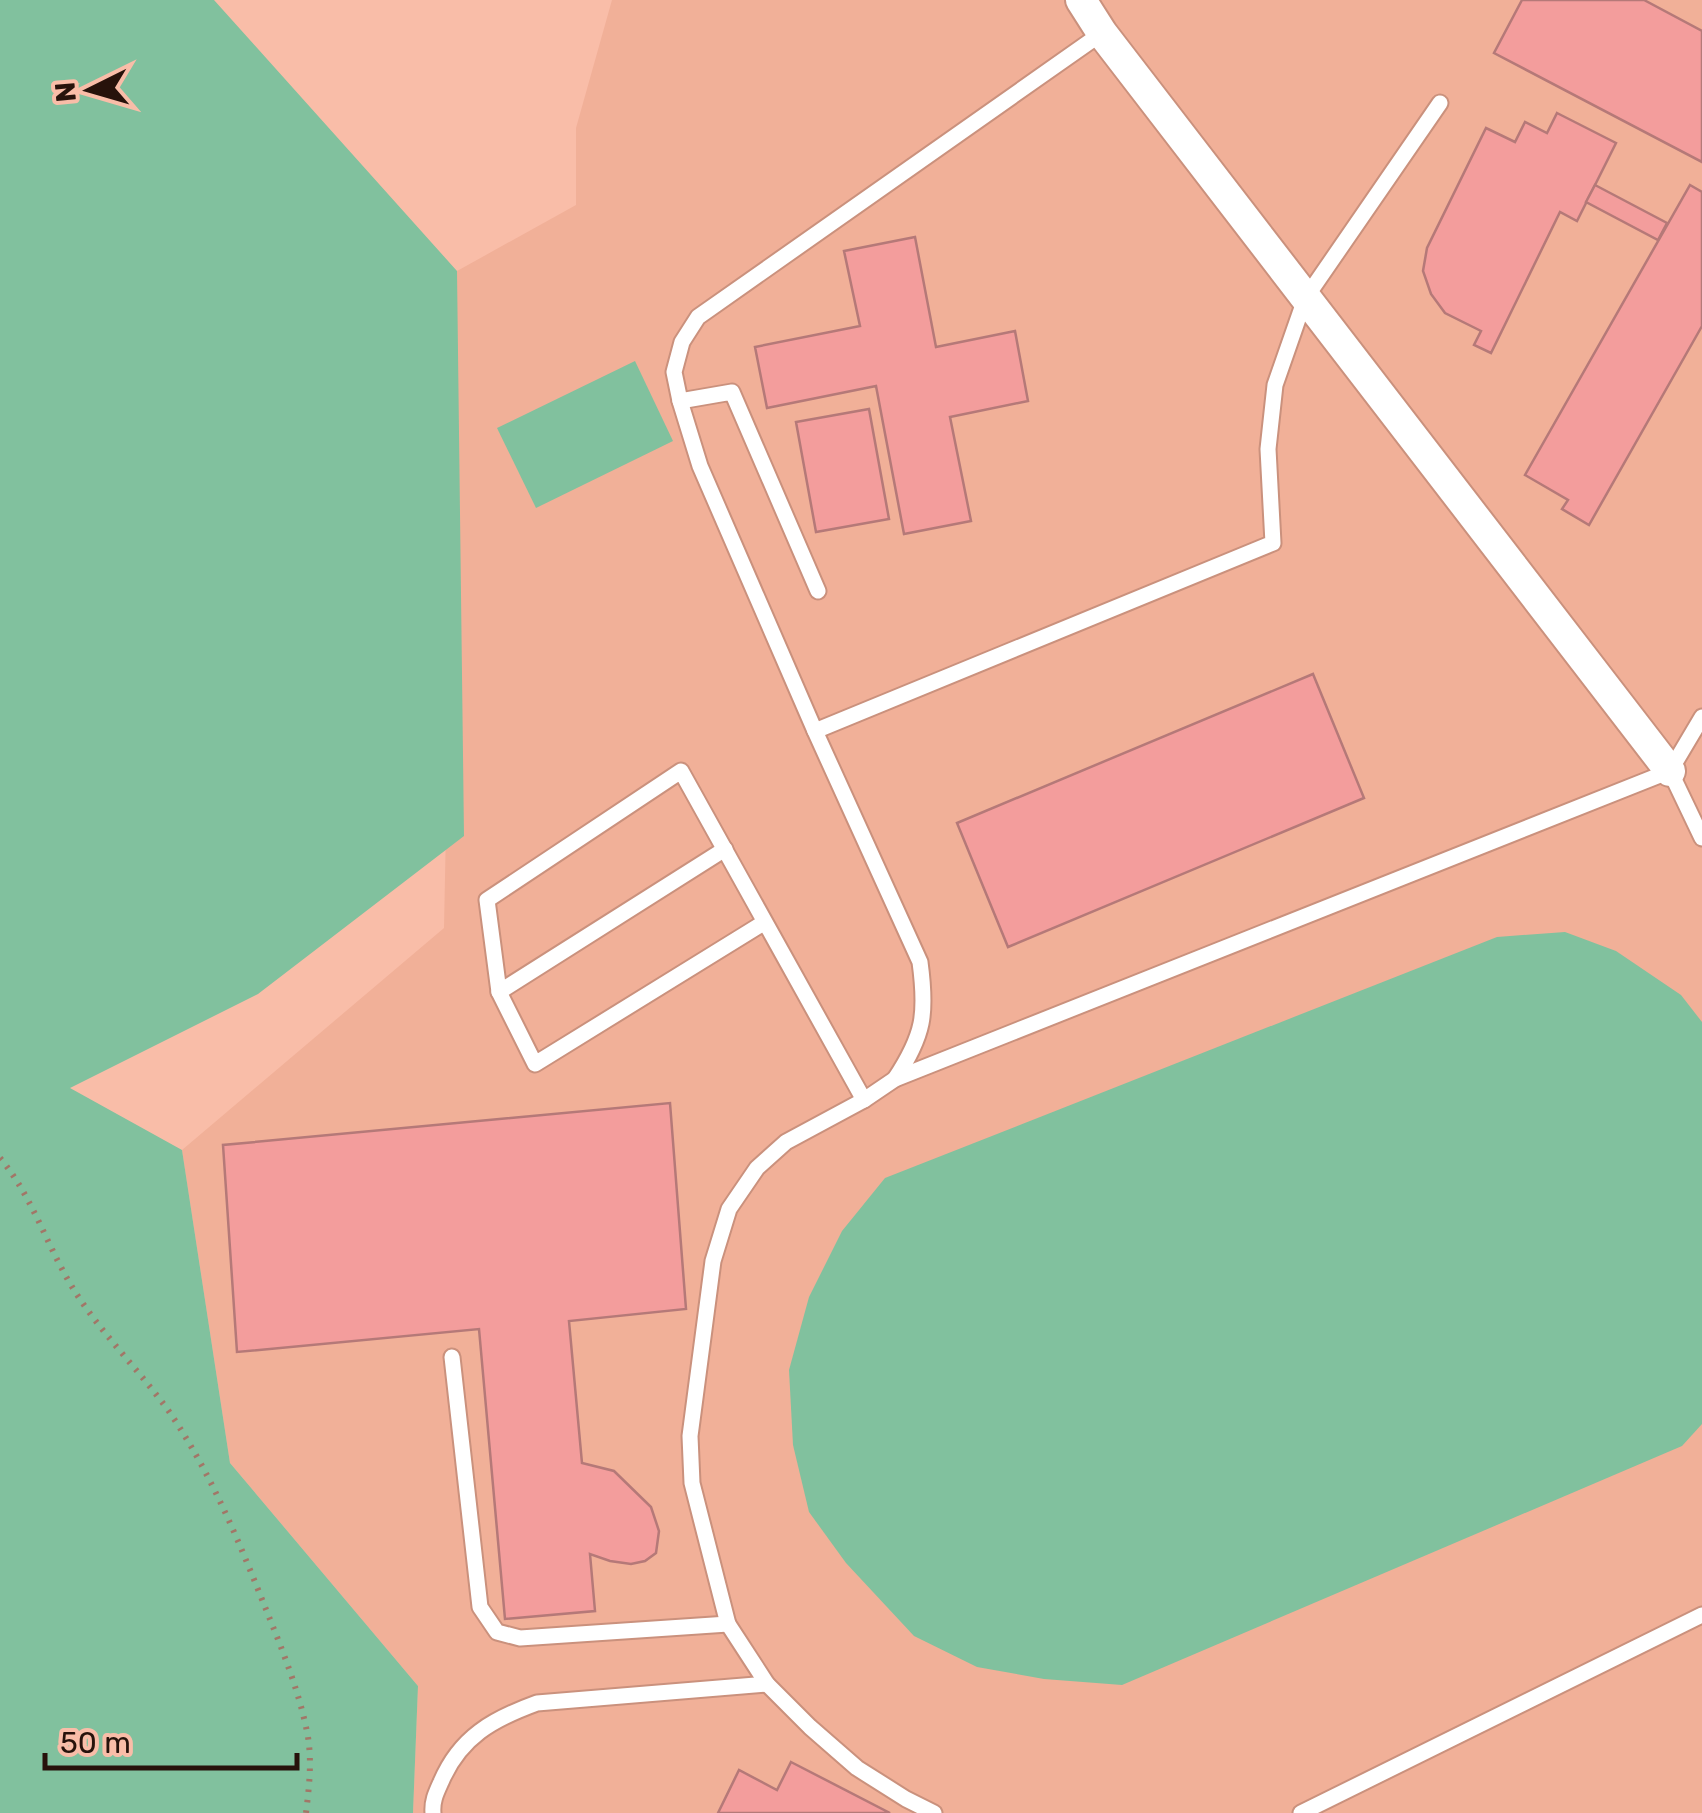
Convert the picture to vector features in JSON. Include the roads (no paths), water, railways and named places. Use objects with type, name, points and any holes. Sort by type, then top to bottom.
[{"type":"street","points":[[1081,0],[1102,34],[1670,771]]},
{"type":"lane","points":[[896,1079],[921,1031],[924,994],[920,962],[700,466],[674,372],[682,342],[698,318],[1102,34]]},
{"type":"lane","points":[[815,731],[1273,543],[1268,449],[1275,384],[1305,299],[1440,103]]},
{"type":"lane","points":[[680,401],[732,392],[818,591]]},
{"type":"lane","points":[[934,1813],[857,1768],[768,1684],[728,1624],[703,1534],[692,1483],[690,1436],[714,1261],[729,1210],[757,1168],[786,1142],[896,1079],[1670,771],[1702,717]]},
{"type":"lane","points":[[765,922],[534,1064],[499,992],[487,900],[681,770],[864,1100]]},
{"type":"lane","points":[[1670,771],[1702,838]]},
{"type":"lane","points":[[499,992],[725,850]]},
{"type":"lane","points":[[452,1357],[480,1607],[496,1632],[520,1638],[728,1624]]},
{"type":"lane","points":[[1300,1813],[1702,1616]]},
{"type":"lane","points":[[432,1813],[432,1802],[446,1768],[471,1737],[502,1716],[537,1703],[768,1684]]}]
